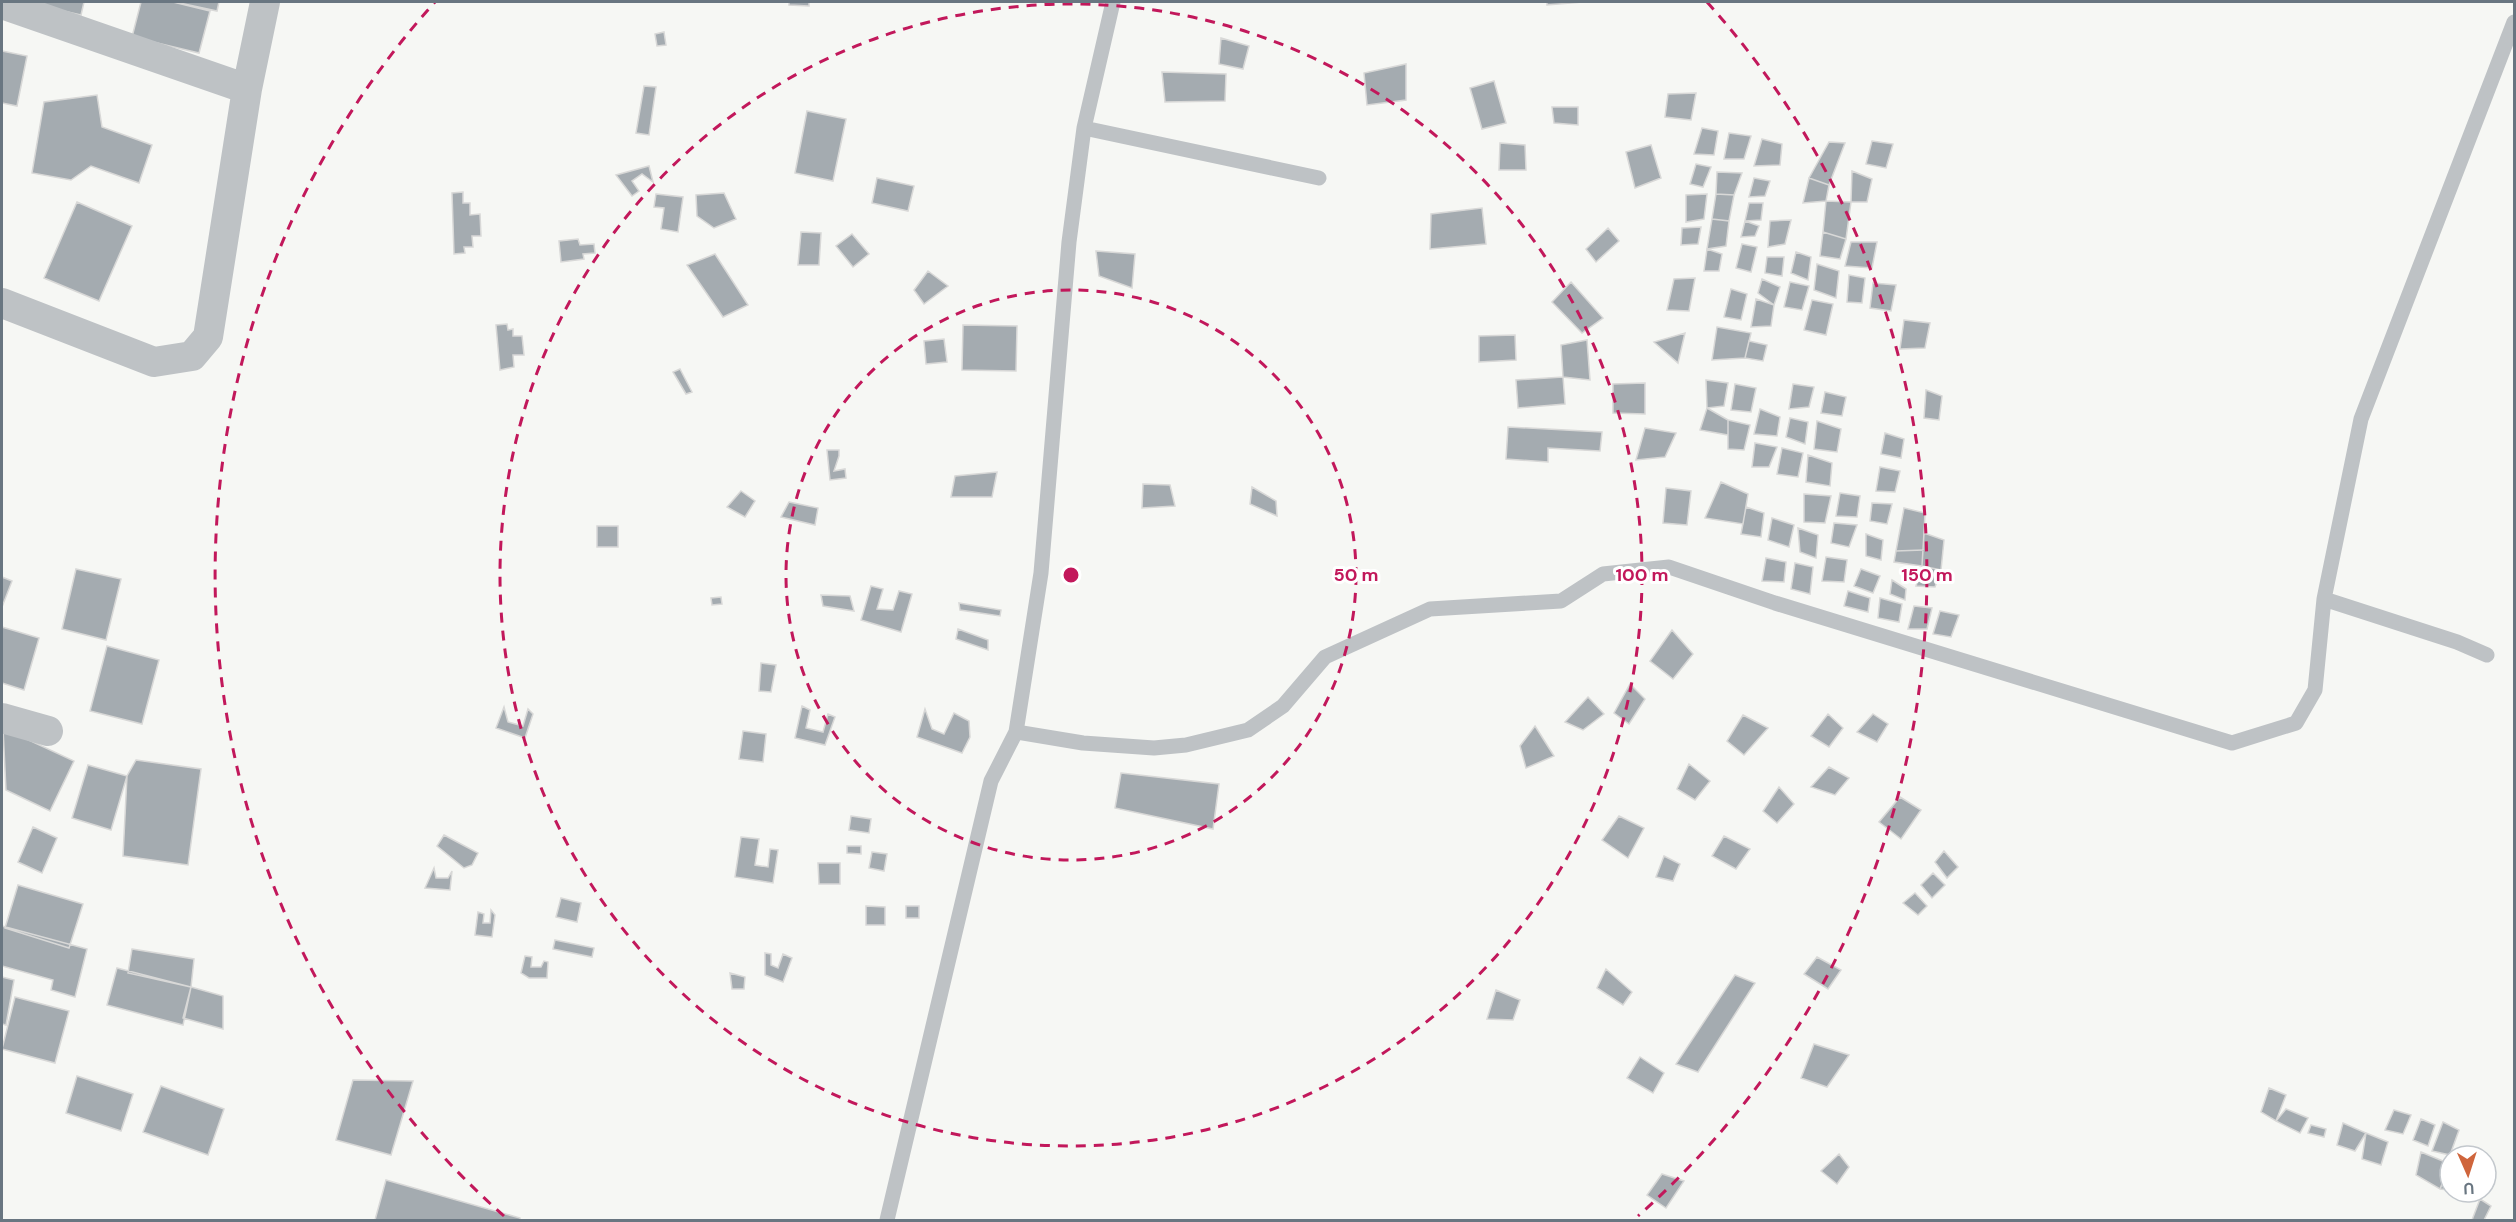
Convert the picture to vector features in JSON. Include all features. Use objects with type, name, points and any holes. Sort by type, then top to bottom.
[{"type":"street","points":[[2,303],[154,362],[192,356],[208,337],[247,89],[265,2]]},
{"type":"street","points":[[2,4],[247,89]]},
{"type":"street","points":[[2,718],[48,731]]},
{"type":"lane","points":[[887,1221],[991,781],[1016,732],[1041,573],[1069,242],[1084,128],[1113,2]]},
{"type":"lane","points":[[1016,732],[1083,743],[1154,748],[1186,745],[1248,730],[1283,706],[1325,657],[1430,609],[1561,601],[1603,574],[1669,567],[1775,603],[2232,742],[2296,723],[2316,690],[2324,599],[2361,419],[2514,22]]},
{"type":"lane","points":[[1084,128],[1319,178]]},
{"type":"lane","points":[[2324,599],[2457,642],[2487,655]]},
{"type":"building","points":[[42,2],[84,2],[81,15],[41,6]]},
{"type":"building","points":[[141,2],[173,2],[210,11],[199,53],[132,37]]},
{"type":"building","points":[[175,2],[219,2],[217,11]]},
{"type":"building","points":[[789,2],[809,2],[809,6],[789,5]]},
{"type":"building","points":[[1547,2],[1583,2],[1547,5]]},
{"type":"building","points":[[664,32],[666,45],[657,46],[655,34]]},
{"type":"building","points":[[1221,38],[1249,46],[1243,69],[1219,64]]},
{"type":"building","points":[[2,51],[27,56],[17,106],[2,103]]},
{"type":"building","points":[[1406,64],[1406,100],[1367,105],[1364,73]]},
{"type":"building","points":[[1162,72],[1226,74],[1225,101],[1165,102]]},
{"type":"building","points":[[1494,81],[1506,123],[1482,129],[1470,88]]},
{"type":"building","points":[[644,86],[656,87],[649,135],[636,133]]},
{"type":"building","points":[[1696,93],[1691,120],[1665,117],[1668,94]]},
{"type":"building","points":[[97,95],[102,127],[152,145],[139,183],[91,166],[71,180],[32,173],[44,102]]},
{"type":"building","points":[[1552,107],[1578,107],[1578,125],[1554,123]]},
{"type":"building","points":[[807,111],[846,119],[833,181],[795,173]]},
{"type":"building","points":[[1702,128],[1718,131],[1714,155],[1694,154]]},
{"type":"building","points":[[1729,133],[1751,136],[1744,159],[1724,159]]},
{"type":"building","points":[[1762,139],[1782,144],[1780,165],[1754,166]]},
{"type":"building","points":[[1872,141],[1893,144],[1886,168],[1866,164]]},
{"type":"building","points":[[1829,142],[1845,143],[1829,185],[1809,178]]},
{"type":"building","points":[[1500,143],[1525,145],[1526,170],[1499,170]]},
{"type":"building","points":[[1651,145],[1661,178],[1635,188],[1626,152]]},
{"type":"building","points":[[1696,164],[1711,167],[1703,187],[1690,184]]},
{"type":"building","points":[[649,166],[653,182],[642,174],[632,181],[639,191],[632,196],[616,175]]},
{"type":"building","points":[[1852,171],[1872,179],[1867,202],[1851,202]]},
{"type":"building","points":[[1717,172],[1742,173],[1734,195],[1716,194]]},
{"type":"building","points":[[877,178],[914,186],[908,211],[872,203]]},
{"type":"building","points":[[1754,178],[1770,181],[1765,196],[1749,197]]},
{"type":"building","points":[[1809,178],[1829,185],[1826,201],[1803,203]]},
{"type":"building","points":[[463,192],[463,203],[470,203],[470,215],[480,214],[481,236],[472,236],[473,247],[464,247],[465,253],[454,254],[452,193]]},
{"type":"building","points":[[724,193],[736,219],[714,228],[697,216],[696,195]]},
{"type":"building","points":[[656,194],[683,197],[678,232],[661,229],[664,208],[654,207]]},
{"type":"building","points":[[1707,194],[1704,219],[1686,222],[1686,195]]},
{"type":"building","points":[[1716,194],[1734,195],[1729,221],[1712,219]]},
{"type":"building","points":[[1826,201],[1851,202],[1846,239],[1823,232]]},
{"type":"building","points":[[77,202],[132,226],[99,301],[44,278]]},
{"type":"building","points":[[1749,203],[1763,203],[1761,220],[1745,221]]},
{"type":"building","points":[[1482,208],[1486,244],[1430,249],[1431,214]]},
{"type":"building","points":[[1712,219],[1729,221],[1726,246],[1707,249]]},
{"type":"building","points":[[1791,220],[1785,244],[1768,247],[1770,221]]},
{"type":"building","points":[[1745,221],[1759,226],[1755,236],[1741,237]]},
{"type":"building","points":[[1701,227],[1698,244],[1681,245],[1682,228]]},
{"type":"building","points":[[1608,228],[1619,241],[1596,262],[1586,249]]},
{"type":"building","points":[[801,232],[821,233],[819,265],[798,265]]},
{"type":"building","points":[[1823,232],[1846,239],[1840,259],[1820,256]]},
{"type":"building","points":[[852,234],[869,254],[853,267],[836,246]]},
{"type":"building","points":[[578,239],[580,245],[594,244],[595,253],[583,254],[584,259],[561,262],[559,241]]},
{"type":"building","points":[[1851,242],[1877,242],[1872,268],[1845,266]]},
{"type":"building","points":[[1742,244],[1757,247],[1751,272],[1736,268]]},
{"type":"building","points":[[1707,249],[1722,254],[1719,271],[1704,271]]},
{"type":"building","points":[[1096,251],[1135,254],[1132,288],[1099,276]]},
{"type":"building","points":[[1796,252],[1811,257],[1808,280],[1791,273]]},
{"type":"building","points":[[715,254],[748,305],[723,317],[687,265]]},
{"type":"building","points":[[1767,257],[1784,257],[1782,276],[1765,273]]},
{"type":"building","points":[[1817,264],[1839,271],[1836,298],[1814,290]]},
{"type":"building","points":[[928,271],[948,286],[924,304],[914,290]]},
{"type":"building","points":[[1849,275],[1865,278],[1862,303],[1847,302]]},
{"type":"building","points":[[1695,278],[1689,311],[1667,310],[1674,279]]},
{"type":"building","points":[[1762,279],[1780,287],[1774,305],[1758,293]]},
{"type":"building","points":[[1571,282],[1603,318],[1582,333],[1552,302]]},
{"type":"building","points":[[1790,282],[1809,286],[1802,310],[1784,307]]},
{"type":"building","points":[[1873,283],[1896,285],[1891,311],[1870,308]]},
{"type":"building","points":[[1731,289],[1747,294],[1741,320],[1724,317]]},
{"type":"building","points":[[1756,299],[1774,305],[1771,326],[1751,327]]},
{"type":"building","points":[[1812,300],[1833,304],[1826,335],[1804,330]]},
{"type":"building","points":[[1904,320],[1930,323],[1925,348],[1900,349]]},
{"type":"building","points":[[507,324],[508,330],[513,329],[513,336],[522,336],[524,355],[513,355],[514,367],[500,370],[496,325]]},
{"type":"building","points":[[963,325],[1017,326],[1016,371],[962,370]]},
{"type":"building","points":[[1717,327],[1751,333],[1745,358],[1712,360]]},
{"type":"building","points":[[1685,333],[1678,363],[1654,342]]},
{"type":"building","points":[[1515,335],[1516,360],[1479,362],[1479,336]]},
{"type":"building","points":[[944,339],[947,362],[926,364],[924,341]]},
{"type":"building","points":[[1587,340],[1590,380],[1563,377],[1561,345]]},
{"type":"building","points":[[1749,341],[1767,345],[1763,361],[1745,358]]},
{"type":"building","points":[[680,369],[692,392],[686,394],[673,372]]},
{"type":"building","points":[[1563,377],[1565,404],[1518,408],[1516,380]]},
{"type":"building","points":[[1706,380],[1728,383],[1724,406],[1707,408]]},
{"type":"building","points":[[1645,383],[1645,414],[1613,413],[1613,384]]},
{"type":"building","points":[[1735,384],[1756,388],[1751,412],[1731,410]]},
{"type":"building","points":[[1793,384],[1814,387],[1809,407],[1789,409]]},
{"type":"building","points":[[1926,390],[1942,396],[1939,420],[1924,418]]},
{"type":"building","points":[[1825,392],[1846,397],[1842,416],[1821,413]]},
{"type":"building","points":[[1707,408],[1728,420],[1728,435],[1700,430]]},
{"type":"building","points":[[1760,409],[1780,417],[1777,436],[1754,434]]},
{"type":"building","points":[[1790,418],[1808,422],[1805,444],[1786,437]]},
{"type":"building","points":[[1728,420],[1750,425],[1744,450],[1728,449]]},
{"type":"building","points":[[1817,421],[1841,429],[1837,452],[1814,449]]},
{"type":"building","points":[[1508,427],[1602,432],[1600,451],[1548,448],[1548,462],[1506,459]]},
{"type":"building","points":[[1645,428],[1676,433],[1665,457],[1636,460]]},
{"type":"building","points":[[1885,433],[1904,439],[1901,458],[1881,454]]},
{"type":"building","points":[[1755,443],[1777,447],[1769,467],[1752,467]]},
{"type":"building","points":[[1782,448],[1803,453],[1798,477],[1777,474]]},
{"type":"building","points":[[827,450],[839,450],[834,471],[845,469],[846,478],[830,480]]},
{"type":"building","points":[[1808,455],[1832,463],[1830,486],[1806,482]]},
{"type":"building","points":[[1880,467],[1900,471],[1895,492],[1876,491]]},
{"type":"building","points":[[997,472],[992,497],[951,497],[955,476]]},
{"type":"building","points":[[1721,482],[1748,494],[1743,524],[1705,518]]},
{"type":"building","points":[[1143,484],[1170,485],[1175,506],[1142,508]]},
{"type":"building","points":[[1252,487],[1276,501],[1277,516],[1250,504]]},
{"type":"building","points":[[1666,488],[1691,491],[1687,525],[1663,523]]},
{"type":"building","points":[[741,491],[755,501],[745,517],[727,507]]},
{"type":"building","points":[[1840,493],[1860,496],[1857,517],[1836,516]]},
{"type":"building","points":[[1804,494],[1831,496],[1825,523],[1804,522]]},
{"type":"building","points":[[789,502],[818,508],[815,525],[781,517]]},
{"type":"building","points":[[1872,503],[1892,504],[1887,524],[1870,521]]},
{"type":"building","points":[[1746,507],[1764,513],[1761,537],[1741,534]]},
{"type":"building","points":[[1904,508],[1925,513],[1923,550],[1896,551]]},
{"type":"building","points":[[1772,518],[1794,525],[1789,547],[1768,540]]},
{"type":"building","points":[[1834,523],[1857,525],[1849,547],[1831,543]]},
{"type":"building","points":[[597,526],[618,526],[618,547],[597,547]]},
{"type":"building","points":[[1798,528],[1818,535],[1816,558],[1800,552]]},
{"type":"building","points":[[1924,533],[1944,540],[1941,570],[1922,566]]},
{"type":"building","points":[[1866,534],[1883,540],[1881,560],[1866,556]]},
{"type":"building","points":[[1923,550],[1922,566],[1894,562],[1896,551]]},
{"type":"building","points":[[1826,557],[1847,560],[1844,582],[1822,581]]},
{"type":"building","points":[[1766,558],[1786,562],[1784,582],[1762,581]]},
{"type":"building","points":[[1795,563],[1813,567],[1810,594],[1791,589]]},
{"type":"building","points":[[1922,566],[1941,570],[1935,587],[1916,586]]},
{"type":"building","points":[[76,569],[121,579],[106,640],[62,629]]},
{"type":"building","points":[[1861,569],[1880,576],[1873,593],[1854,586]]},
{"type":"building","points":[[2,577],[12,581],[2,607]]},
{"type":"building","points":[[1892,580],[1906,589],[1905,600],[1890,594]]},
{"type":"building","points":[[871,586],[883,589],[877,609],[893,610],[899,591],[912,594],[901,632],[861,620]]},
{"type":"building","points":[[1848,591],[1870,598],[1868,612],[1844,606]]},
{"type":"building","points":[[821,595],[850,596],[854,611],[823,606]]},
{"type":"building","points":[[721,597],[722,604],[712,605],[711,598]]},
{"type":"building","points":[[1880,598],[1902,604],[1899,622],[1878,618]]},
{"type":"building","points":[[959,603],[1001,610],[1000,616],[960,610]]},
{"type":"building","points":[[1914,606],[1932,608],[1927,629],[1908,629]]},
{"type":"building","points":[[1940,611],[1959,615],[1951,637],[1933,634]]},
{"type":"building","points":[[2,627],[39,638],[24,690],[2,683]]},
{"type":"building","points":[[958,629],[988,640],[988,650],[956,639]]},
{"type":"building","points":[[1672,630],[1693,654],[1673,679],[1650,661]]},
{"type":"building","points":[[107,646],[159,660],[142,724],[90,711]]},
{"type":"building","points":[[761,663],[776,665],[771,692],[759,691]]},
{"type":"building","points":[[1630,684],[1645,699],[1629,724],[1614,713]]},
{"type":"building","points":[[1588,697],[1604,714],[1583,730],[1565,722]]},
{"type":"building","points":[[802,706],[810,710],[806,728],[823,732],[828,714],[835,717],[825,745],[795,738]]},
{"type":"building","points":[[504,707],[508,722],[523,726],[528,709],[533,714],[525,738],[496,728]]},
{"type":"building","points":[[925,709],[932,729],[944,734],[954,713],[969,721],[970,737],[962,753],[917,737]]},
{"type":"building","points":[[1828,714],[1843,728],[1829,747],[1811,736]]},
{"type":"building","points":[[1873,714],[1888,724],[1877,742],[1857,732]]},
{"type":"building","points":[[1743,715],[1768,728],[1744,755],[1727,741]]},
{"type":"building","points":[[1535,726],[1554,756],[1526,768],[1520,746]]},
{"type":"building","points":[[3,728],[74,761],[50,811],[6,790]]},
{"type":"building","points":[[743,731],[766,734],[763,762],[739,759]]},
{"type":"building","points":[[136,760],[201,769],[188,865],[123,856],[127,776]]},
{"type":"building","points":[[1689,764],[1710,781],[1695,800],[1677,789]]},
{"type":"building","points":[[88,765],[127,776],[111,830],[72,818]]},
{"type":"building","points":[[1829,767],[1849,778],[1835,795],[1811,787]]},
{"type":"building","points":[[1121,773],[1219,784],[1213,829],[1115,808]]},
{"type":"building","points":[[1779,787],[1794,804],[1777,823],[1763,811]]},
{"type":"building","points":[[1900,797],[1921,810],[1901,839],[1879,822]]},
{"type":"building","points":[[851,816],[871,819],[869,833],[849,830]]},
{"type":"building","points":[[1619,816],[1644,828],[1628,858],[1602,840]]},
{"type":"building","points":[[33,827],[57,838],[42,873],[18,862]]},
{"type":"building","points":[[444,835],[478,853],[472,865],[464,868],[437,846]]},
{"type":"building","points":[[1724,836],[1750,849],[1736,869],[1712,856]]},
{"type":"building","points":[[741,837],[759,839],[755,865],[768,867],[770,849],[778,850],[773,883],[735,877]]},
{"type":"building","points":[[847,846],[861,846],[861,854],[847,853]]},
{"type":"building","points":[[1944,851],[1958,867],[1947,878],[1935,862]]},
{"type":"building","points":[[872,852],[887,854],[884,871],[869,868]]},
{"type":"building","points":[[1664,856],[1680,864],[1673,881],[1656,877]]},
{"type":"building","points":[[818,863],[840,863],[840,884],[819,884]]},
{"type":"building","points":[[434,868],[436,878],[448,878],[452,871],[450,890],[425,888]]},
{"type":"building","points":[[1933,873],[1945,885],[1932,898],[1921,885]]},
{"type":"building","points":[[18,885],[83,904],[69,948],[5,928]]},
{"type":"building","points":[[1915,893],[1927,906],[1918,915],[1903,903]]},
{"type":"building","points":[[561,898],[581,903],[577,922],[556,917]]},
{"type":"building","points":[[866,906],[885,907],[885,925],[866,925]]},
{"type":"building","points":[[906,906],[919,906],[919,918],[906,918]]},
{"type":"building","points":[[491,910],[495,915],[492,937],[475,935],[478,912],[484,914],[483,923],[490,923]]},
{"type":"building","points":[[2,926],[87,949],[75,997],[51,990],[53,980],[2,966]]},
{"type":"building","points":[[555,940],[594,948],[592,957],[553,949]]},
{"type":"building","points":[[132,949],[194,959],[191,987],[128,973]]},
{"type":"building","points":[[765,953],[771,954],[771,965],[778,968],[783,954],[792,958],[783,982],[765,975]]},
{"type":"building","points":[[525,956],[532,957],[531,967],[541,967],[544,961],[548,962],[547,978],[529,978],[521,973]]},
{"type":"building","points":[[1817,957],[1841,970],[1828,989],[1804,974]]},
{"type":"building","points":[[117,968],[191,987],[183,1025],[107,1005]]},
{"type":"building","points":[[1606,969],[1632,992],[1623,1005],[1597,988]]},
{"type":"building","points":[[730,973],[745,977],[744,989],[732,989]]},
{"type":"building","points":[[1735,975],[1755,983],[1698,1072],[1676,1064]]},
{"type":"building","points":[[2,977],[14,980],[6,1025],[2,1024]]},
{"type":"building","points":[[191,987],[223,996],[223,1029],[183,1018]]},
{"type":"building","points":[[1496,990],[1520,1000],[1513,1020],[1487,1019]]},
{"type":"building","points":[[15,997],[69,1011],[55,1063],[2,1049]]},
{"type":"building","points":[[1814,1044],[1849,1055],[1827,1087],[1801,1078]]},
{"type":"building","points":[[1640,1057],[1664,1073],[1653,1093],[1627,1078]]},
{"type":"building","points":[[77,1076],[133,1094],[121,1131],[66,1113]]},
{"type":"building","points":[[353,1080],[413,1081],[391,1155],[336,1140]]},
{"type":"building","points":[[161,1086],[224,1109],[208,1155],[143,1132]]},
{"type":"building","points":[[2269,1088],[2286,1095],[2276,1121],[2261,1112]]},
{"type":"building","points":[[2286,1109],[2308,1118],[2300,1133],[2276,1121]]},
{"type":"building","points":[[2394,1110],[2411,1115],[2403,1134],[2385,1130]]},
{"type":"building","points":[[2421,1119],[2435,1125],[2428,1146],[2413,1140]]},
{"type":"building","points":[[2443,1122],[2459,1130],[2454,1144],[2438,1144],[2438,1152],[2432,1151]]},
{"type":"building","points":[[2343,1123],[2366,1133],[2355,1151],[2337,1145]]},
{"type":"building","points":[[2311,1125],[2326,1129],[2324,1137],[2308,1133]]},
{"type":"building","points":[[2366,1133],[2388,1142],[2381,1165],[2362,1159]]},
{"type":"building","points":[[2421,1152],[2438,1159],[2438,1188],[2416,1175]]},
{"type":"building","points":[[1839,1154],[1849,1167],[1837,1184],[1821,1171]]},
{"type":"building","points":[[1662,1174],[1684,1181],[1666,1208],[1647,1195]]},
{"type":"building","points":[[386,1180],[520,1218],[520,1220],[375,1220]]},
{"type":"building","points":[[2478,1204],[2491,1206],[2484,1220],[2472,1220]]}]
